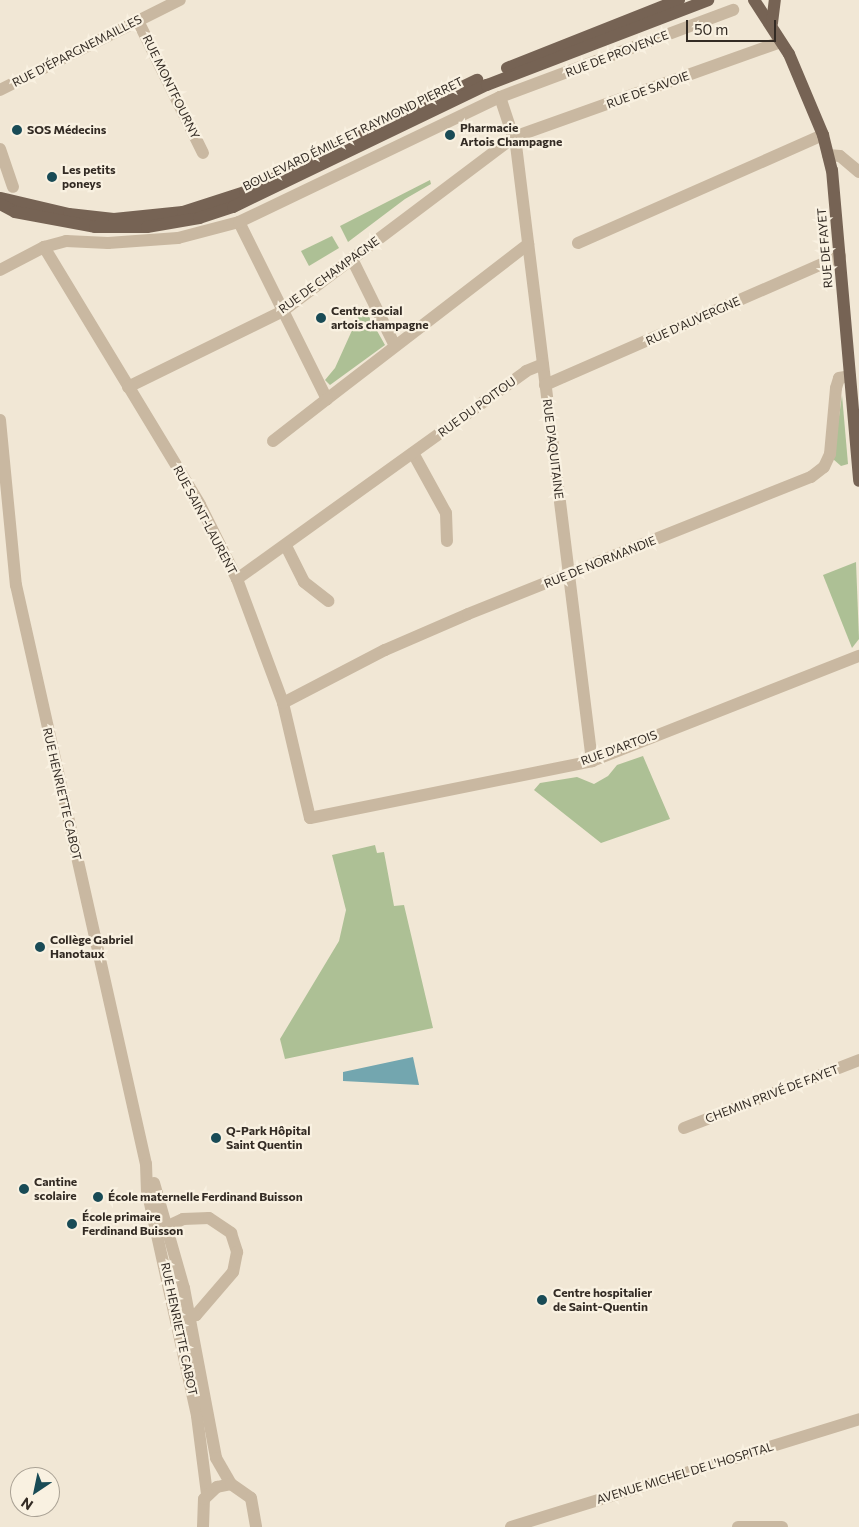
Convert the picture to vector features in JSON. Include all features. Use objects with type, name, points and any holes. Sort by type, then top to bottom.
[{"type":"main road","name":"BOULEVARD ÉMILE ET RAYMOND PIERRET","points":[[0,198],[69,214],[114,219],[183,212],[222,202],[484,77],[679,0]]},
{"type":"main road","name":"BOULEVARD ÉMILE ET RAYMOND PIERRET","points":[[0,204],[16,212],[95,228],[162,225],[234,207],[487,85],[708,0]]},
{"type":"main road","name":"RUE DE FAYET","points":[[754,0],[772,23],[782,42],[822,134],[828,155],[840,256],[858,450],[859,482]]},
{"type":"main road","points":[[772,23],[775,0]]},
{"type":"street","name":"RUE D'ÉPARGNEMAILLES","points":[[0,90],[180,0]]},
{"type":"street","name":"RUE DE PROVENCE","points":[[500,97],[733,10]]},
{"type":"street","name":"RUE MONTFOURNY","points":[[138,20],[203,153]]},
{"type":"street","name":"RUE DE SAVOIE","points":[[514,137],[782,42]]},
{"type":"street","points":[[0,270],[44,247],[66,241],[108,243],[178,238],[239,222],[500,97]]},
{"type":"street","name":"RUE D'AQUITAINE","points":[[500,97],[514,137],[592,761]]},
{"type":"street","points":[[578,243],[822,134]]},
{"type":"street","name":"RUE DE CHAMPAGNE","points":[[128,387],[283,311],[514,137]]},
{"type":"street","points":[[0,149],[13,187]]},
{"type":"street","points":[[828,155],[840,156],[859,172]]},
{"type":"street","points":[[239,222],[327,399]]},
{"type":"street","points":[[95,228],[108,243]]},
{"type":"street","points":[[273,441],[528,244]]},
{"type":"street","name":"RUE SAINT-LAURENT","points":[[44,247],[200,505],[237,579],[283,702],[310,818]]},
{"type":"street","name":"RUE D'AUVERGNE","points":[[545,385],[840,256]]},
{"type":"street","points":[[352,259],[395,346]]},
{"type":"street","name":"RUE DU POITOU","points":[[237,579],[286,546],[526,371],[543,364]]},
{"type":"street","name":"RUE DE NORMANDIE","points":[[283,702],[385,650],[811,476],[824,467],[830,454],[836,388],[839,378],[850,376]]},
{"type":"street","name":"RUE HENRIETTE CABOT","points":[[0,420],[4,498],[23,624],[146,1164],[166,1226],[190,1316],[216,1458],[231,1484]]},
{"type":"street","points":[[413,454],[446,513],[447,541]]},
{"type":"street","points":[[286,546],[304,582],[328,601]]},
{"type":"street","name":"RUE D'ARTOIS","points":[[310,818],[592,761],[859,656]]},
{"type":"street","name":"CHEMIN PRIVÉ DE FAYET","points":[[684,1128],[859,1060]]},
{"type":"street","name":"RUE HENRIETTE CABOT","points":[[146,1164],[147,1190],[163,1254],[197,1416],[208,1494]]},
{"type":"street","points":[[163,1254],[173,1270],[184,1317],[196,1315],[233,1272],[237,1252],[231,1233],[209,1218],[183,1219],[166,1226]]},
{"type":"street","name":"AVENUE MICHEL DE L'HOSPITAL","points":[[511,1527],[859,1419]]},
{"type":"street","points":[[203,1527],[202,1504],[208,1494],[231,1484],[251,1498],[256,1527]]},
{"type":"street","points":[[738,1527],[782,1527]]},
{"type":"green space","points":[[430,180],[431,184],[405,199],[348,242],[340,226]]},
{"type":"green space","points":[[332,236],[339,248],[309,266],[301,251]]},
{"type":"green space","points":[[363,306],[385,345],[330,385],[325,380],[335,368]]},
{"type":"green space","points":[[842,395],[848,464],[841,466],[833,459]]},
{"type":"green space","points":[[856,562],[859,639],[852,648],[823,575]]},
{"type":"green space","points":[[643,756],[670,819],[601,843],[534,790],[540,783],[577,777],[594,784],[608,776],[617,765]]},
{"type":"green space","points":[[375,845],[377,853],[384,852],[394,906],[404,905],[433,1028],[285,1059],[280,1039],[339,941],[346,910],[332,855]]},
{"type":"water","points":[[413,1057],[419,1085],[343,1081],[343,1072]]},
{"type":"place","name":"SOS Médecins","points":[[17,130]]},
{"type":"place","name":"Pharmacie Artois Champagne","points":[[450,135]]},
{"type":"place","name":"Les petits poneys","points":[[52,177]]},
{"type":"place","name":"Centre social artois champagne","points":[[321,318]]},
{"type":"place","name":"Collège Gabriel Hanotaux","points":[[40,947]]},
{"type":"place","name":"Q-Park Hôpital Saint Quentin","points":[[216,1138]]},
{"type":"place","name":"Cantine scolaire","points":[[24,1189]]},
{"type":"place","name":"École maternelle Ferdinand Buisson","points":[[98,1197]]},
{"type":"place","name":"École primaire Ferdinand Buisson","points":[[72,1224]]},
{"type":"place","name":"Centre hospitalier de Saint-Quentin","points":[[542,1300]]}]
